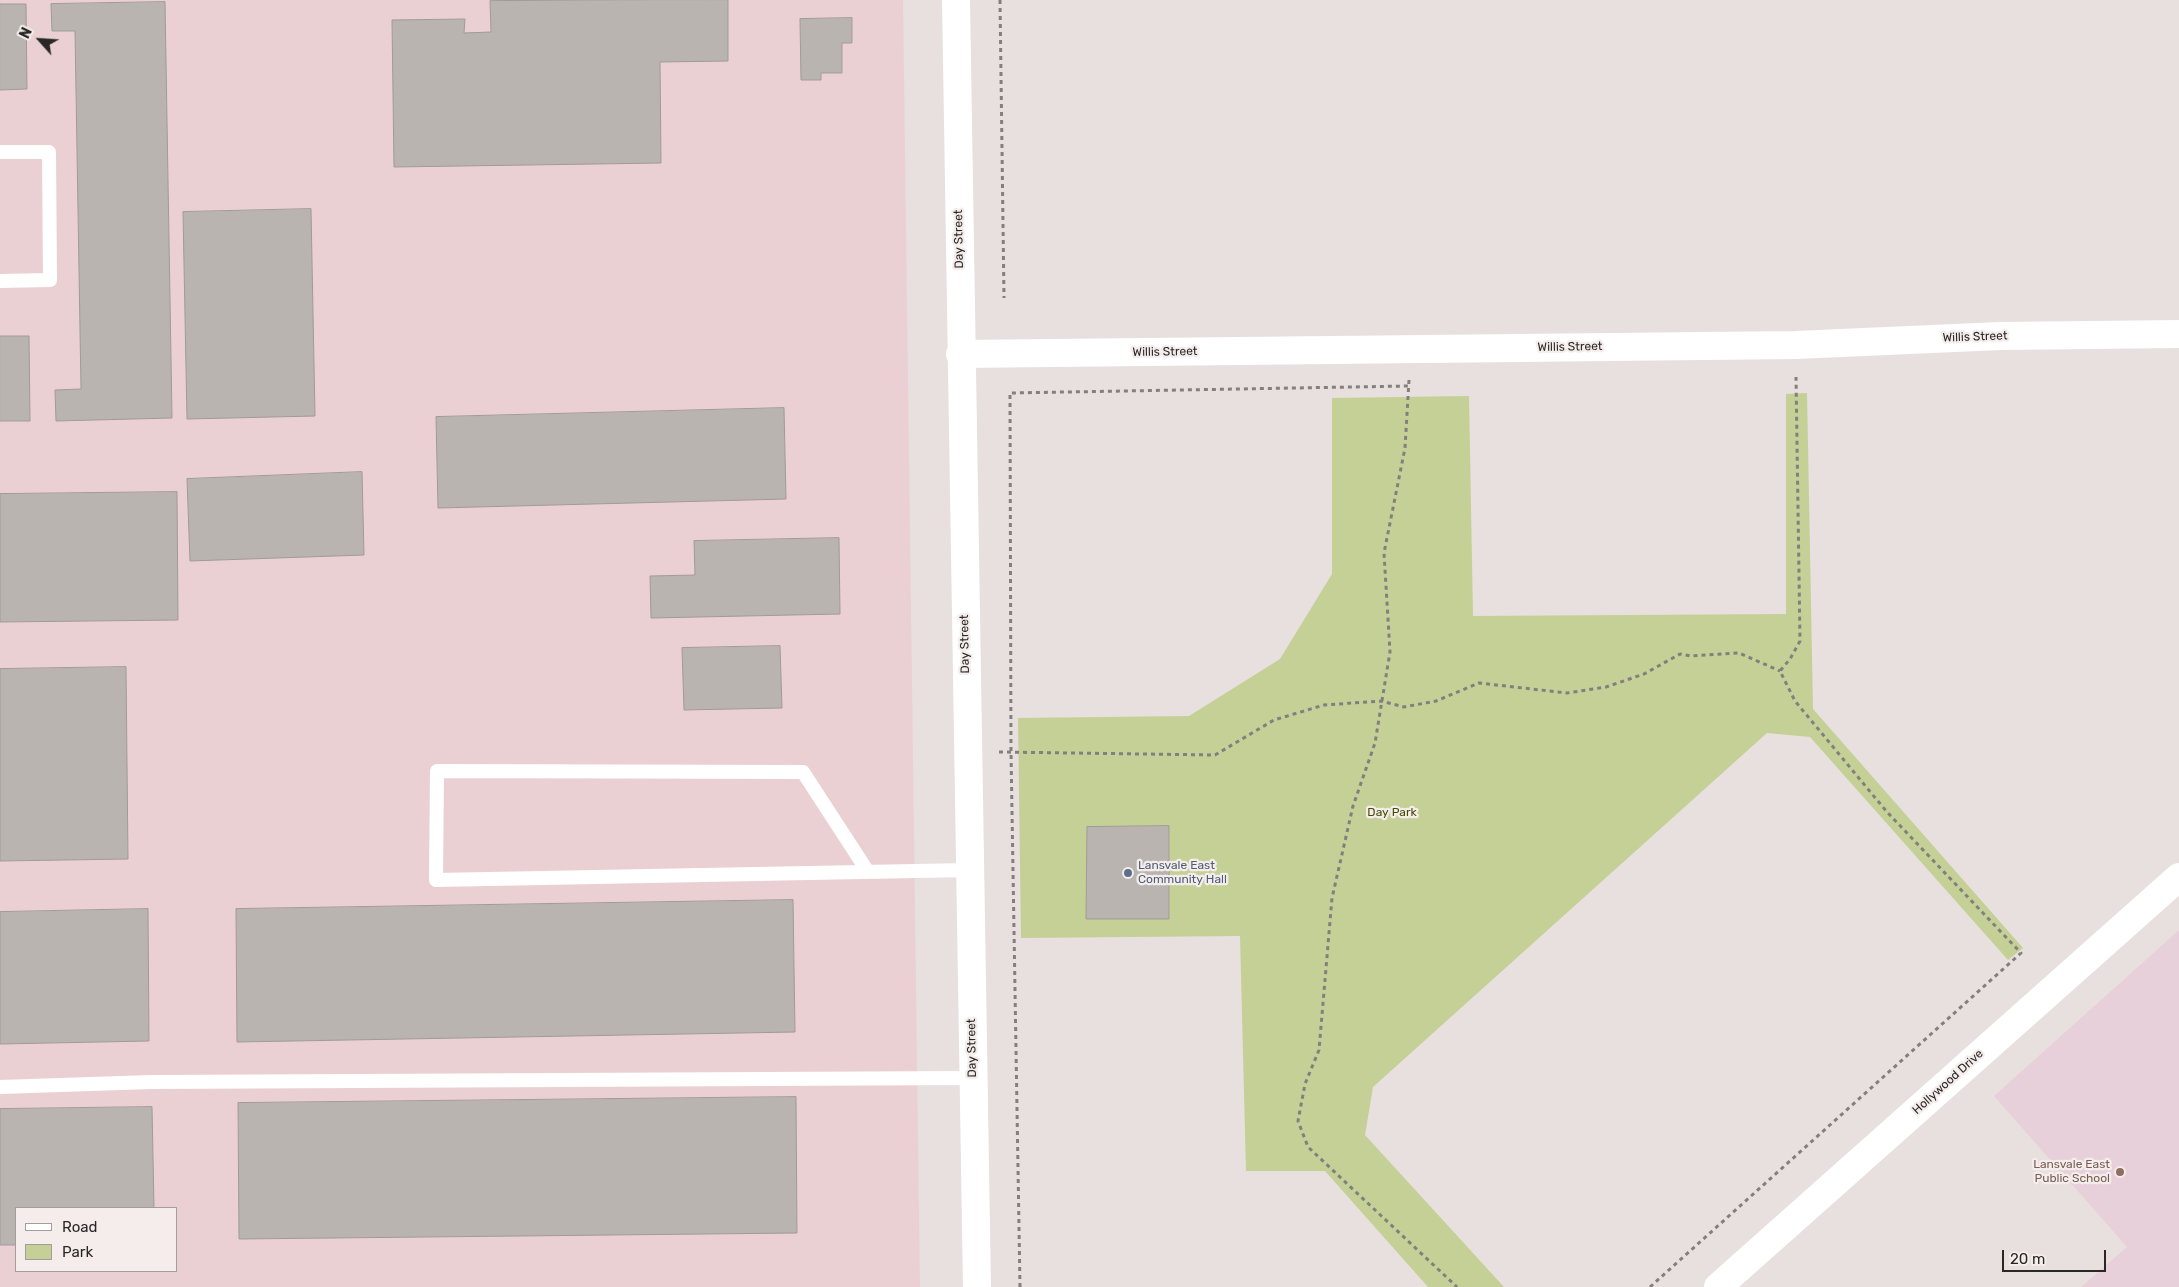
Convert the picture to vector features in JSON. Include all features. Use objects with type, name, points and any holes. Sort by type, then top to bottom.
[{"type":"street","name":"Day Street","points":[[956,0],[960,354],[976,1287]]},
{"type":"street","name":"Willis Street","points":[[960,354],[1796,345],[2000,336],[2179,334]]},
{"type":"street","name":"Hollywood Drive","points":[[1718,1287],[2179,877]]},
{"type":"lane","points":[[0,152],[49,152],[50,280],[0,281]]},
{"type":"lane","points":[[868,872],[804,772],[438,771],[436,880],[868,872],[969,870]]},
{"type":"lane","points":[[0,1087],[161,1082],[972,1078]]},
{"type":"path","points":[[1000,0],[1004,298]]},
{"type":"path","points":[[1780,671],[1790,659],[1800,641],[1796,345]]},
{"type":"path","points":[[1412,349],[1405,448],[1384,553],[1390,652],[1375,743],[1353,806],[1332,898],[1319,1050],[1305,1084],[1298,1121],[1308,1147],[1457,1287]]},
{"type":"path","points":[[1020,1287],[1011,752],[1010,393],[1408,386]]},
{"type":"path","points":[[967,751],[1215,755],[1274,720],[1324,705],[1381,701],[1404,707],[1436,701],[1479,683],[1567,693],[1606,687],[1644,674],[1680,654],[1691,656],[1739,653],[1780,671],[1795,701],[1887,812],[2021,953],[1650,1287]]},
{"type":"shaded area","points":[[0,0],[903,0],[920,1287],[0,1287]]},
{"type":"shaded area","name":"Lansvale East Public School","points":[[2179,930],[2179,1287],[2081,1287],[2127,1247],[1994,1096]]},
{"type":"green space","name":"Day Park","points":[[1807,393],[1813,709],[2023,948],[2008,960],[1810,737],[1767,733],[1373,1087],[1365,1135],[1504,1287],[1428,1287],[1325,1171],[1246,1171],[1240,936],[1021,938],[1018,718],[1189,716],[1280,659],[1332,574],[1332,398],[1469,396],[1473,616],[1786,614],[1786,394]]},
{"type":"building","points":[[728,0],[728,61],[660,62],[661,163],[394,167],[392,20],[465,19],[464,33],[491,32],[490,1]]},
{"type":"building","points":[[165,2],[172,418],[56,421],[55,390],[81,389],[75,31],[52,31],[51,4]]},
{"type":"building","points":[[0,4],[26,4],[27,89],[0,90]]},
{"type":"building","points":[[852,18],[852,43],[842,43],[842,73],[821,73],[821,80],[801,80],[800,19]]},
{"type":"building","points":[[311,209],[315,416],[187,419],[183,212]]},
{"type":"building","points":[[0,336],[29,336],[30,421],[0,421]]},
{"type":"building","points":[[784,408],[786,499],[438,508],[436,417]]},
{"type":"building","points":[[362,472],[364,555],[190,561],[187,479]]},
{"type":"building","points":[[177,492],[178,620],[0,622],[0,494]]},
{"type":"building","points":[[839,538],[840,614],[651,618],[650,576],[695,575],[694,541]]},
{"type":"building","points":[[780,646],[782,708],[684,710],[682,648]]},
{"type":"building","points":[[126,667],[128,859],[0,861],[0,669]]},
{"type":"building","name":"Lansvale East Community Hall","points":[[1169,826],[1169,919],[1086,919],[1087,827]]},
{"type":"building","points":[[793,900],[795,1032],[237,1042],[236,909]]},
{"type":"building","points":[[148,909],[149,1041],[0,1044],[0,912]]},
{"type":"building","points":[[796,1097],[797,1233],[239,1239],[238,1103]]},
{"type":"building","points":[[152,1107],[154,1207],[15,1207],[15,1245],[0,1245],[0,1109]]},
{"type":"place","name":"Lansvale East Community Hall","points":[[1128,873]]},
{"type":"place","name":"Lansvale East Public School","points":[[2120,1172]]}]
